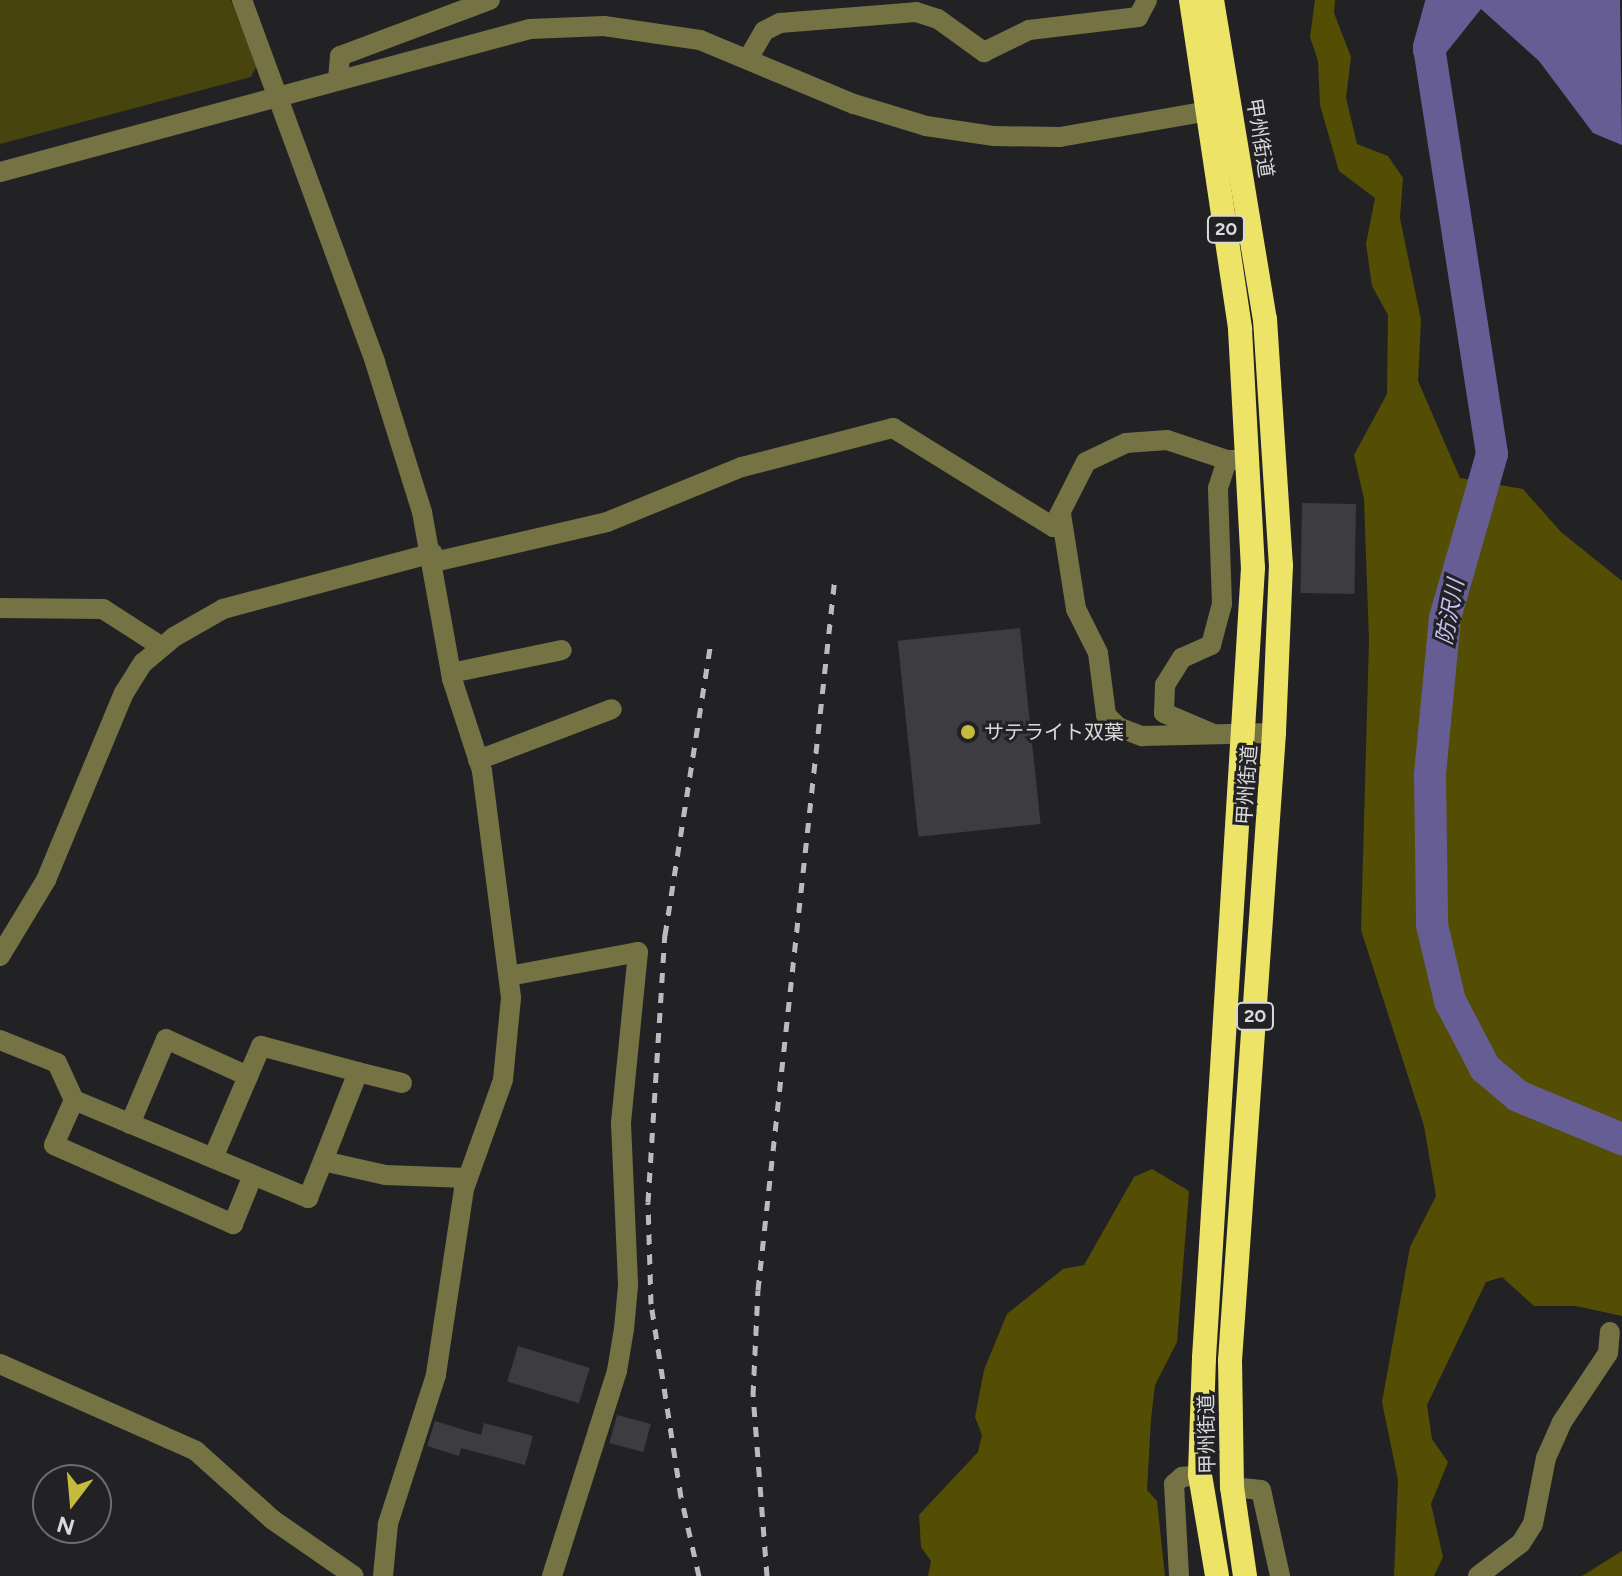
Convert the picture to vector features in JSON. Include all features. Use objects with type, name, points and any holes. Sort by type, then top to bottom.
[{"type":"highway","name":"甲州街道","points":[[1191,0],[1220,109],[1265,319],[1281,565],[1274,733],[1230,1360],[1232,1487],[1245,1576]]},
{"type":"highway","name":"甲州街道","points":[[1212,0],[1240,329],[1238,460],[1253,568],[1247,736],[1200,1475],[1217,1576]]},
{"type":"street","points":[[242,0],[375,362],[434,558],[451,673],[478,760],[509,976],[503,1080],[467,1178],[436,1375],[388,1524],[383,1576]]},
{"type":"street","points":[[338,79],[340,56],[490,0]]},
{"type":"street","points":[[748,59],[764,31],[817,10],[916,12],[938,19],[984,52],[1029,30],[1138,17],[1147,0]]},
{"type":"street","points":[[0,172],[530,29],[651,31],[700,40],[869,108],[926,126],[994,136],[1060,137],[1220,109]]},
{"type":"street","points":[[0,956],[46,880],[124,693],[143,663],[162,647],[223,609],[434,558],[607,522],[742,467],[893,428],[1053,527],[1086,462],[1126,443],[1167,440],[1238,460],[1218,488],[1222,604],[1211,645],[1182,658],[1165,685],[1164,699],[1164,713],[1219,736]]},
{"type":"street","points":[[1061,514],[1072,590],[1098,653],[1106,715],[1118,727],[1142,736],[1274,733]]},
{"type":"street","points":[[0,608],[103,609],[162,647]]},
{"type":"street","points":[[451,673],[562,650]]},
{"type":"street","points":[[478,760],[612,709]]},
{"type":"street","points":[[509,976],[638,952],[621,1123],[628,1286],[624,1329],[617,1371],[552,1576]]},
{"type":"street","points":[[130,1124],[166,1039],[248,1076]]},
{"type":"street","points":[[0,1040],[57,1063],[74,1100],[308,1198],[358,1072]]},
{"type":"street","points":[[213,1158],[261,1046],[402,1083]]},
{"type":"street","points":[[74,1100],[54,1145],[233,1224],[253,1175]]},
{"type":"street","points":[[323,1161],[385,1175],[467,1178]]},
{"type":"street","points":[[1478,1576],[1521,1543],[1533,1524],[1546,1458],[1562,1422],[1608,1353],[1610,1332]]},
{"type":"street","points":[[0,1364],[196,1451],[273,1520],[354,1576]]},
{"type":"street","points":[[1179,1576],[1174,1484],[1182,1477],[1200,1475]]},
{"type":"street","points":[[1232,1487],[1261,1490],[1272,1559],[1280,1576]]},
{"type":"shaded area","points":[[0,0],[231,0],[256,67],[251,77],[0,144]]},
{"type":"shaded area","points":[[1315,0],[1335,0],[1334,13],[1351,57],[1346,98],[1357,144],[1388,156],[1403,178],[1400,218],[1421,320],[1418,381],[1460,478],[1523,489],[1561,532],[1622,581],[1622,1316],[1576,1306],[1534,1306],[1502,1277],[1486,1282],[1427,1405],[1432,1439],[1448,1462],[1431,1504],[1443,1557],[1434,1576],[1394,1576],[1398,1480],[1382,1402],[1410,1247],[1436,1196],[1424,1126],[1361,930],[1369,640],[1364,499],[1354,455],[1387,394],[1388,315],[1372,286],[1366,244],[1375,198],[1339,171],[1320,105],[1318,61],[1310,37]]},
{"type":"shaded area","points":[[1427,0],[1620,0],[1622,145],[1593,133],[1539,61],[1481,9],[1441,59],[1438,114],[1413,53]]},
{"type":"shaded area","points":[[1152,1169],[1189,1191],[1177,1342],[1155,1385],[1151,1419],[1147,1490],[1157,1501],[1165,1576],[928,1576],[931,1561],[921,1547],[919,1515],[978,1452],[982,1435],[975,1417],[984,1370],[1007,1314],[1063,1269],[1084,1265],[1134,1177]]},
{"type":"shaded area","points":[[1622,1551],[1622,1576],[1582,1576]]},
{"type":"building","points":[[1302,503],[1356,504],[1354,594],[1300,593]]},
{"type":"building","name":"サテライト双葉","points":[[1020,628],[1041,824],[918,837],[898,641]]},
{"type":"building","points":[[518,1346],[590,1368],[579,1403],[507,1381]]},
{"type":"building","points":[[617,1415],[651,1424],[643,1452],[609,1443]]},
{"type":"building","points":[[435,1421],[481,1435],[484,1423],[533,1436],[525,1465],[461,1448],[459,1456],[427,1446]]},
{"type":"waterway","name":"防沢川","points":[[1442,0],[1429,47],[1492,454],[1445,618],[1430,775],[1432,925],[1450,1001],[1485,1068],[1518,1096],[1622,1139]]},
{"type":"railway","points":[[767,1576],[753,1395],[758,1290],[835,577]]},
{"type":"railway","points":[[699,1576],[681,1497],[651,1304],[648,1202],[665,935],[711,641]]},
{"type":"place","name":"サテライト双葉","points":[[968,732]]}]
